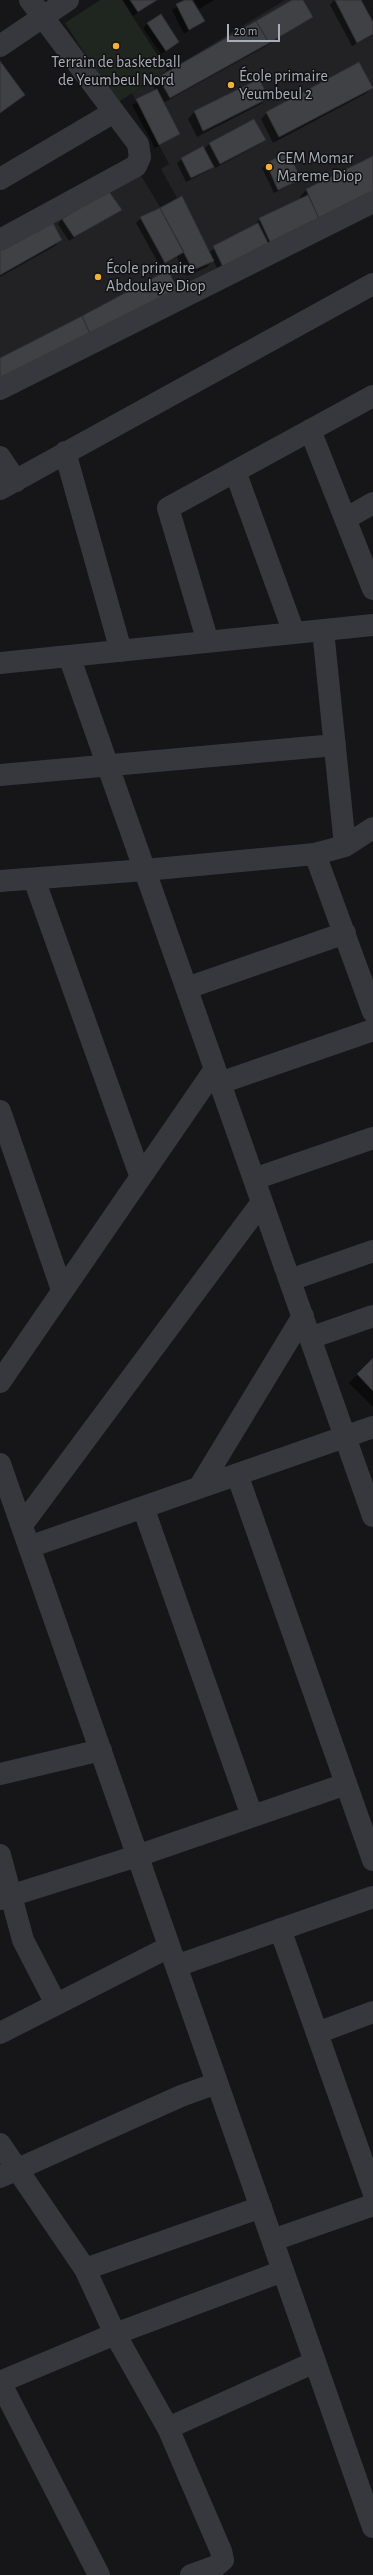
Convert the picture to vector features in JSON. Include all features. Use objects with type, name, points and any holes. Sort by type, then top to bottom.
[{"type":"street","points":[[0,46],[36,9],[68,0]]},
{"type":"street","points":[[0,240],[136,166],[140,157],[138,144],[36,9]]},
{"type":"street","points":[[0,179],[114,112]]},
{"type":"street","points":[[0,389],[373,202]]},
{"type":"street","points":[[0,457],[8,485],[65,452],[373,284]]},
{"type":"street","points":[[208,642],[168,508],[373,396]]},
{"type":"street","points":[[310,430],[347,518],[373,589]]},
{"type":"street","points":[[65,452],[121,651]]},
{"type":"street","points":[[235,471],[294,633]]},
{"type":"street","points":[[347,518],[373,503]]},
{"type":"street","points":[[0,663],[373,625]]},
{"type":"street","points":[[323,630],[345,846]]},
{"type":"street","points":[[69,656],[373,1516]]},
{"type":"street","points":[[0,776],[335,745]]},
{"type":"street","points":[[0,881],[145,870],[315,854],[345,846],[373,828]]},
{"type":"street","points":[[315,854],[373,1012]]},
{"type":"street","points":[[34,878],[140,1175]]},
{"type":"street","points":[[187,988],[345,933]]},
{"type":"street","points":[[0,1382],[140,1175],[218,1076],[373,1030]]},
{"type":"street","points":[[0,1111],[62,1290]]},
{"type":"street","points":[[254,1179],[373,1138]]},
{"type":"street","points":[[22,1525],[262,1202]]},
{"type":"street","points":[[290,1280],[372,1254]]},
{"type":"street","points":[[200,1486],[303,1316]]},
{"type":"street","points":[[310,1338],[373,1316]]},
{"type":"street","points":[[29,1547],[200,1486],[373,1427]]},
{"type":"street","points":[[0,1464],[315,2362],[366,2485],[373,2527]]},
{"type":"street","points":[[237,1474],[373,1860]]},
{"type":"street","points":[[143,1507],[252,1816]]},
{"type":"street","points":[[0,1774],[100,1750]]},
{"type":"street","points":[[6,1898],[138,1856],[346,1784]]},
{"type":"street","points":[[0,1855],[6,1898],[23,1940],[56,2004]]},
{"type":"street","points":[[0,2033],[56,2004],[173,1956],[280,1929],[373,1897]]},
{"type":"street","points":[[280,1929],[373,2191]]},
{"type":"street","points":[[317,2033],[373,2012]]},
{"type":"street","points":[[8,2173],[181,2096],[217,2083]]},
{"type":"street","points":[[0,2144],[8,2173],[85,2268],[115,2334],[168,2428],[221,2551],[223,2560],[216,2566],[191,2575]]},
{"type":"street","points":[[272,2240],[373,2205]]},
{"type":"street","points":[[85,2268],[261,2207]]},
{"type":"street","points":[[99,2575],[0,2382],[115,2334],[283,2271]]},
{"type":"street","points":[[168,2428],[315,2362]]},
{"type":"shaded area","name":"Terrain de basketball de Yeumbeul Nord","points":[[100,0],[122,0],[167,70],[117,103],[65,23]]},
{"type":"shaded area","points":[[285,0],[361,0],[373,22],[373,197],[0,384],[0,243],[137,169],[160,207],[177,198],[161,169],[169,164],[132,93]]},
{"type":"building","points":[[130,0],[157,0],[138,12]]},
{"type":"building","points":[[185,0],[192,0],[205,21],[189,30],[176,4]]},
{"type":"building","points":[[292,0],[303,0],[313,17],[269,43],[256,21]]},
{"type":"building","points":[[335,0],[361,0],[373,22],[373,34],[357,43]]},
{"type":"building","points":[[161,14],[179,42],[166,51],[147,23]]},
{"type":"building","points":[[256,21],[269,43],[170,98],[158,77]]},
{"type":"building","points":[[0,61],[25,95],[0,113]]},
{"type":"building","points":[[359,62],[373,88],[279,137],[266,112]]},
{"type":"building","points":[[259,79],[269,98],[203,131],[194,111]]},
{"type":"building","points":[[157,89],[180,134],[159,145],[136,99]]},
{"type":"building","points":[[254,119],[266,140],[220,164],[209,143]]},
{"type":"building","points":[[203,146],[214,167],[191,178],[181,158]]},
{"type":"building","points":[[288,152],[301,179],[278,190],[266,163]]},
{"type":"building","points":[[373,156],[373,193],[319,219],[306,189]]},
{"type":"building","points":[[108,190],[122,210],[74,237],[62,219]]},
{"type":"building","points":[[308,195],[321,223],[272,246],[259,218]]},
{"type":"building","points":[[182,196],[214,261],[193,270],[160,208]]},
{"type":"building","points":[[160,208],[184,252],[165,263],[140,217]]},
{"type":"building","points":[[52,221],[62,240],[0,275],[0,250]]},
{"type":"building","points":[[258,223],[269,245],[223,267],[213,246]]},
{"type":"building","points":[[168,270],[179,292],[92,338],[82,316]]},
{"type":"building","points":[[82,316],[92,338],[0,384],[0,358]]},
{"type":"building","points":[[373,1358],[373,1391],[357,1374]]},
{"type":"place","name":"Terrain de basketball de Yeumbeul Nord","points":[[116,46]]},
{"type":"place","name":"École primaire Yeumbeul 2","points":[[231,85]]},
{"type":"place","name":"CEM Momar Mareme Diop","points":[[269,167]]},
{"type":"place","name":"École primaire Abdoulaye Diop","points":[[98,277]]}]
